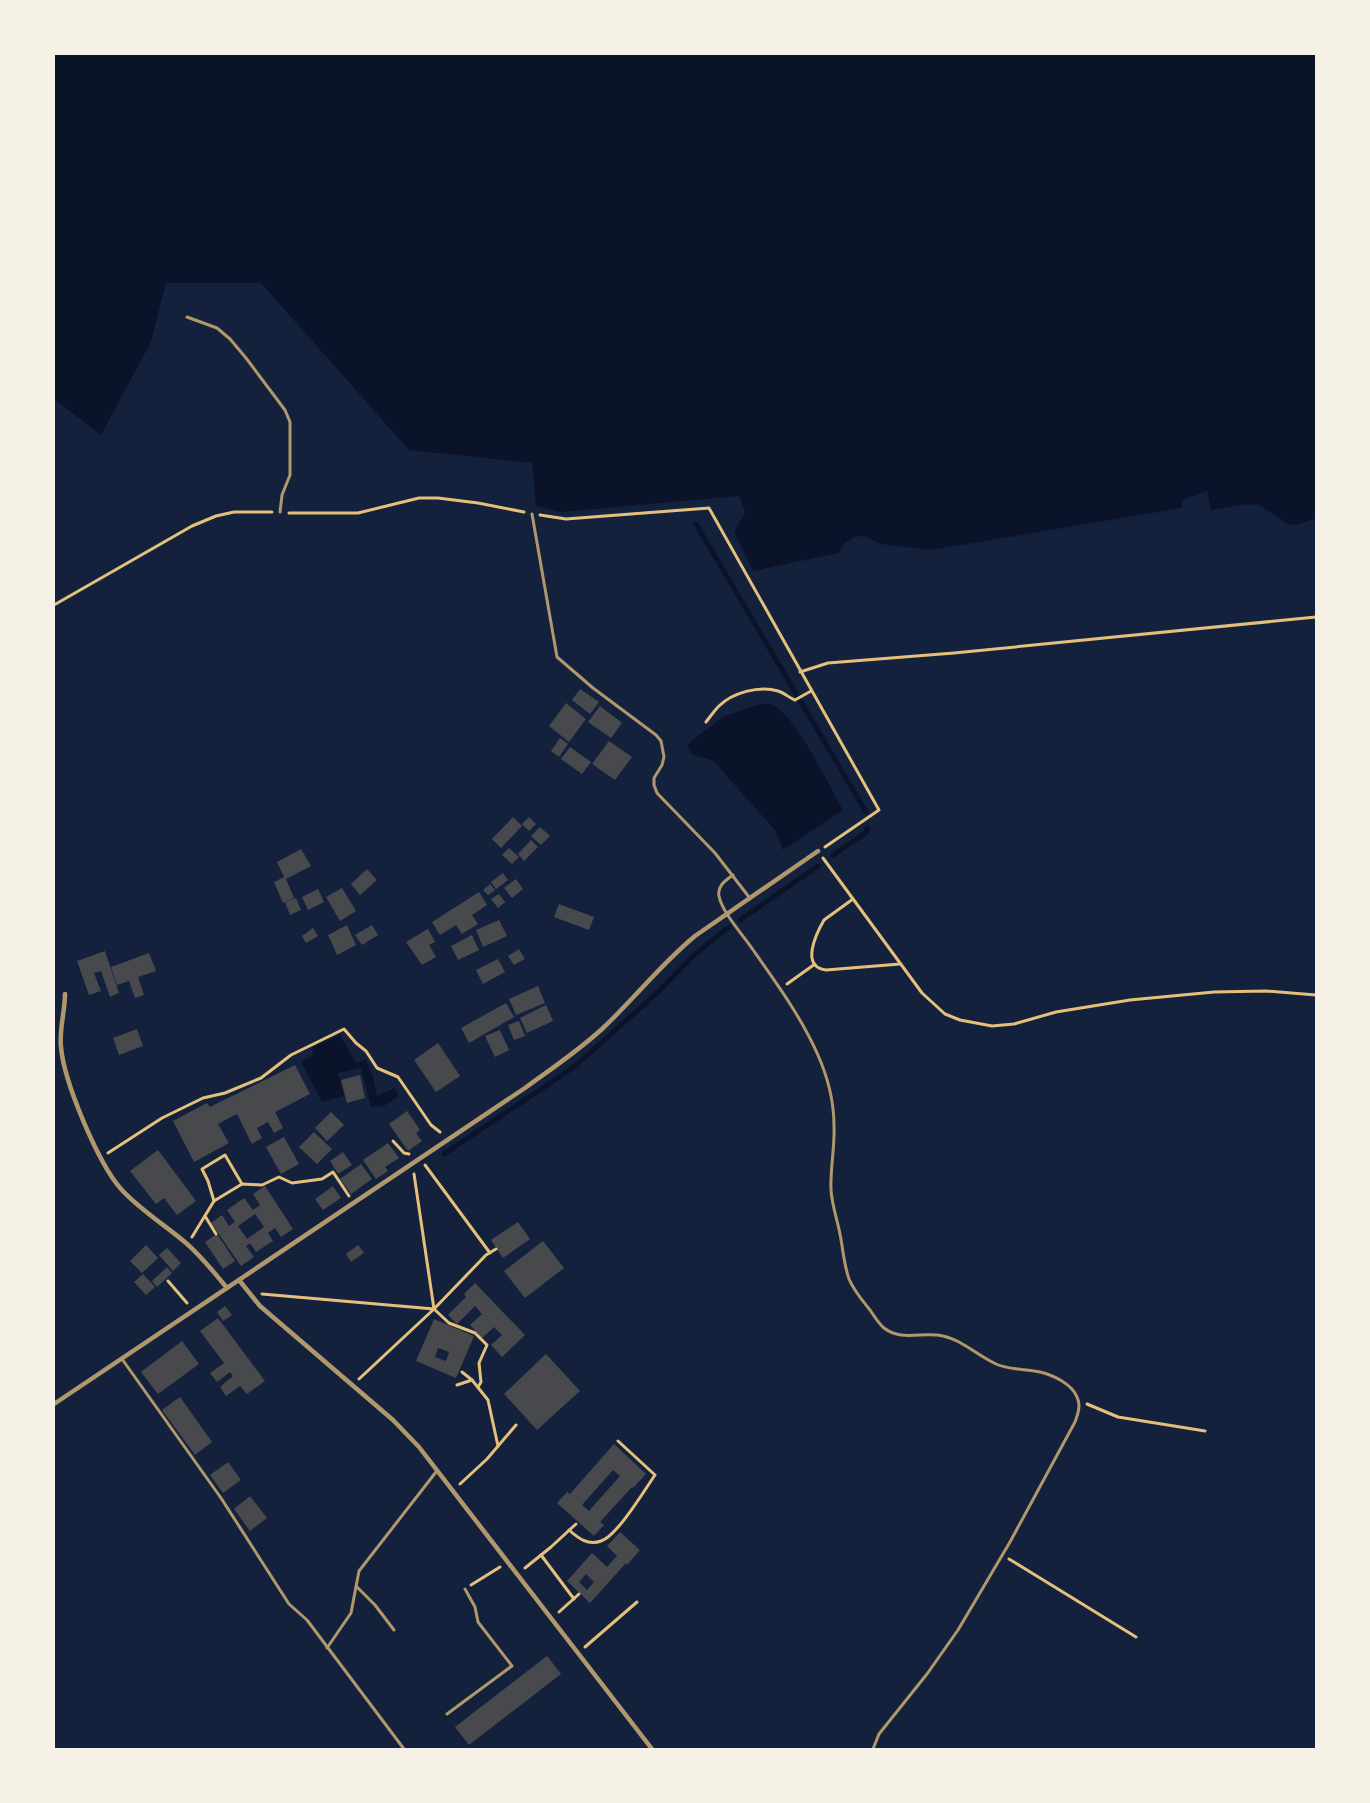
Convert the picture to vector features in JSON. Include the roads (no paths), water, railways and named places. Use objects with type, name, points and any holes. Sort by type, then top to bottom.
[{"type":"street","points":[[54,1404],[414,1163],[564,1059],[601,1029],[677,950],[749,897],[818,851]]},
{"type":"street","points":[[65,994],[60,1031],[64,1064],[86,1126],[109,1174],[122,1190],[187,1244],[227,1288]]},
{"type":"street","points":[[54,1028],[60,1031]]},
{"type":"street","points":[[239,1280],[260,1306],[393,1420],[419,1447],[436,1472],[652,1749]]},
{"type":"lane","points":[[188,317],[217,328],[230,339],[285,410],[290,422],[290,475],[282,495],[280,512]]},
{"type":"lane","points":[[532,514],[557,657],[593,688],[656,735],[663,747],[664,757],[662,765],[654,778],[654,786],[657,793],[716,854],[749,897]]},
{"type":"lane","points":[[733,876],[723,882],[718,894],[727,913],[780,989],[825,1071],[834,1125],[831,1188],[833,1207],[844,1260],[856,1293],[884,1328],[896,1334],[909,1336],[941,1335],[954,1340],[997,1365],[1042,1373],[1059,1380],[1078,1397],[1079,1410],[1075,1422],[1002,1555],[958,1630],[927,1674],[879,1734],[873,1749]]},
{"type":"lane","points":[[122,1359],[221,1498],[289,1604],[307,1620],[404,1749]]},
{"type":"lane","points":[[327,1648],[351,1613],[359,1571],[436,1472]]},
{"type":"lane","points":[[356,1586],[375,1605],[394,1630]]},
{"type":"lane","points":[[447,1714],[512,1666],[478,1622],[474,1607],[465,1589]]},
{"type":"water","points":[[54,54],[1316,54],[1316,518],[1300,524],[1289,525],[1261,506],[1249,504],[1211,510],[1207,491],[1183,500],[1182,508],[931,550],[881,544],[867,537],[856,536],[845,543],[839,553],[753,571],[734,532],[745,513],[739,496],[561,512],[536,506],[532,463],[409,450],[261,283],[166,283],[151,342],[101,435],[54,399]]},
{"type":"water","points":[[760,704],[775,706],[793,724],[843,810],[783,850],[775,830],[718,765],[709,759],[691,753],[688,745],[725,716]]},
{"type":"water","points":[[340,1035],[356,1063],[366,1060],[373,1077],[377,1096],[395,1088],[398,1096],[384,1106],[371,1107],[361,1068],[338,1073],[344,1096],[322,1102],[301,1062],[314,1054],[311,1048]]},
{"type":"waterway","points":[[696,524],[866,812]]},
{"type":"waterway","points":[[833,855],[867,832],[867,828]]},
{"type":"waterway","points":[[740,920],[818,866]]},
{"type":"waterway","points":[[444,1154],[574,1067],[657,993],[695,954],[729,927]]}]
